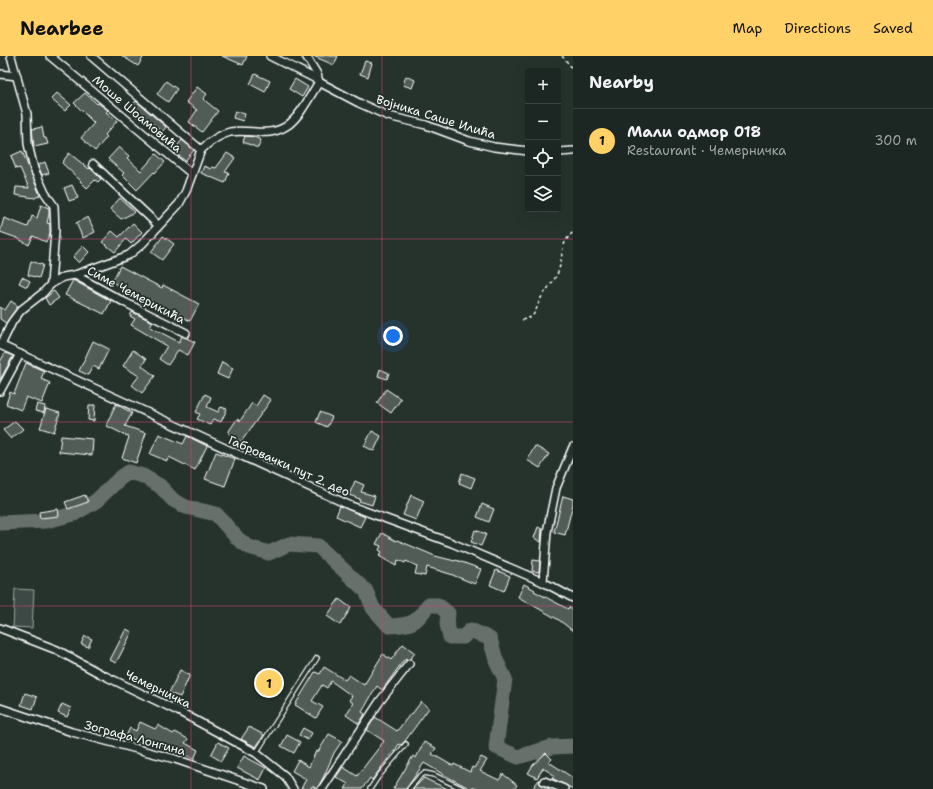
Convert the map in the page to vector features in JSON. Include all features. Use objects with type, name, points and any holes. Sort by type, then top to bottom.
[{"type":"street","points":[[12,56],[27,114],[28,144],[34,169],[45,193],[54,206],[55,231],[51,284]]},
{"type":"street","name":"Моше Шоамовића","points":[[50,56],[192,174]]},
{"type":"street","points":[[91,56],[202,150]]},
{"type":"street","name":"Војника Саше Илића","points":[[270,56],[318,79],[359,103],[388,116],[426,125],[469,141],[494,147],[525,151]]},
{"type":"street","points":[[0,345],[12,322],[21,310],[43,293],[51,284],[63,277],[75,275],[129,254],[142,244],[179,204],[186,191],[202,150],[212,140],[232,132],[265,133],[282,128],[294,119],[318,79],[306,56]]},
{"type":"street","points":[[0,74],[17,76]]},
{"type":"street","points":[[561,152],[573,151]]},
{"type":"street","points":[[93,164],[158,225]]},
{"type":"street","name":"Симе Чемерикића","points":[[75,275],[186,333]]},
{"type":"street","name":"Габровачки пут 2. део","points":[[0,345],[130,406],[351,506],[452,543],[543,582],[573,598]]},
{"type":"street","points":[[0,391],[20,354]]},
{"type":"street","points":[[543,582],[547,532],[556,488],[573,447]]},
{"type":"street","name":"Чемерничка","points":[[0,628],[57,650],[101,674],[180,712],[256,753],[285,776],[293,789]]},
{"type":"street","points":[[322,789],[380,701],[409,664]]},
{"type":"street","name":"Зографа Лонгина","points":[[0,708],[72,732],[175,759],[264,789]]},
{"type":"street","points":[[544,781],[564,789]]},
{"type":"lane","points":[[256,753],[317,658]]},
{"type":"lane","points":[[370,789],[378,777],[406,744]]},
{"type":"lane","points":[[410,789],[420,776],[425,773],[434,775],[463,789]]},
{"type":"path","points":[[562,56],[573,69]]},
{"type":"path","points":[[522,320],[530,318],[534,314],[541,298],[555,279],[559,270],[563,246],[573,232]]},
{"type":"shaded area","points":[[15,589],[34,590],[32,628],[13,627]]},
{"type":"building","points":[[122,56],[144,56],[138,66]]},
{"type":"building","points":[[222,56],[247,56],[243,65]]},
{"type":"building","points":[[313,56],[338,56],[334,65]]},
{"type":"building","points":[[365,61],[372,63],[368,77],[360,74]]},
{"type":"building","points":[[255,74],[270,81],[265,92],[250,84]]},
{"type":"building","points":[[406,76],[415,80],[412,88],[403,85]]},
{"type":"building","points":[[295,79],[308,87],[302,97],[289,89]]},
{"type":"building","points":[[166,81],[177,89],[168,102],[157,94]]},
{"type":"building","points":[[197,87],[207,94],[203,99],[218,111],[202,132],[189,122],[197,110],[186,102]]},
{"type":"building","points":[[57,93],[71,105],[65,111],[51,99]]},
{"type":"building","points":[[85,93],[97,104],[98,103],[108,110],[106,112],[117,121],[105,135],[107,137],[95,151],[81,138],[94,123],[74,103]]},
{"type":"building","points":[[136,101],[166,127],[162,132],[141,114],[137,117],[128,109]]},
{"type":"building","points":[[235,111],[245,114],[243,121],[233,118]]},
{"type":"building","points":[[42,127],[44,138],[46,138],[48,144],[34,147],[32,128]]},
{"type":"building","points":[[245,136],[254,137],[261,140],[258,148],[243,142]]},
{"type":"building","points":[[182,140],[194,150],[185,161],[173,151]]},
{"type":"building","points":[[119,147],[129,156],[127,158],[141,171],[156,154],[165,162],[137,190],[122,175],[124,173],[108,159]]},
{"type":"building","points":[[22,151],[40,195],[35,198],[15,195],[16,187],[29,188],[20,168],[16,169],[11,156]]},
{"type":"building","points":[[69,153],[89,169],[90,168],[101,179],[98,182],[95,180],[87,188],[62,163]]},
{"type":"building","points":[[227,153],[235,158],[225,172],[229,173],[225,183],[201,173],[204,166],[211,169],[212,167],[216,168]]},
{"type":"building","points":[[45,162],[49,173],[42,175],[38,165]]},
{"type":"building","points":[[72,185],[78,198],[69,201],[64,188]]},
{"type":"building","points":[[120,198],[135,212],[121,219],[110,209]]},
{"type":"building","points":[[41,205],[49,208],[47,223],[50,224],[50,233],[46,242],[33,236],[29,245],[17,238],[0,232],[4,218],[28,227],[32,216],[37,218]]},
{"type":"building","points":[[88,217],[95,232],[83,238],[76,223]]},
{"type":"building","points":[[133,223],[142,232],[131,244],[126,239],[115,252],[102,242],[112,231],[119,237]]},
{"type":"building","points":[[163,236],[174,244],[162,260],[151,252]]},
{"type":"building","points":[[83,246],[89,252],[79,263],[73,257]]},
{"type":"building","points":[[31,261],[43,265],[39,278],[28,275]]},
{"type":"building","points":[[120,266],[162,288],[163,285],[199,304],[190,321],[169,309],[146,299],[144,303],[132,297],[134,293],[112,282]]},
{"type":"building","points":[[22,277],[30,281],[27,287],[19,283]]},
{"type":"building","points":[[73,280],[111,301],[104,314],[65,295]]},
{"type":"building","points":[[54,291],[59,298],[49,305],[45,298]]},
{"type":"building","points":[[11,301],[18,306],[6,323],[0,319],[0,307],[5,310]]},
{"type":"building","points":[[132,312],[153,322],[150,327],[179,342],[182,336],[195,342],[188,355],[178,350],[168,365],[159,359],[167,346],[131,325],[135,319],[130,316]]},
{"type":"building","points":[[93,341],[109,349],[99,369],[93,366],[88,375],[79,371]]},
{"type":"building","points":[[133,350],[146,359],[142,366],[155,376],[142,393],[132,385],[139,376],[123,366]]},
{"type":"building","points":[[5,353],[13,356],[0,380],[0,362]]},
{"type":"building","points":[[222,362],[233,368],[228,379],[217,374]]},
{"type":"building","points":[[26,363],[44,371],[41,379],[50,383],[42,403],[26,397],[21,410],[6,404],[10,392],[14,394]]},
{"type":"building","points":[[380,369],[389,373],[387,379],[378,376]]},
{"type":"building","points":[[386,389],[401,399],[391,413],[377,403]]},
{"type":"building","points":[[205,394],[211,397],[207,407],[218,412],[221,407],[227,409],[221,422],[213,419],[210,425],[197,419],[200,414],[196,412]]},
{"type":"building","points":[[263,395],[271,400],[241,442],[229,434],[229,431],[237,419],[240,421],[252,403],[256,406]]},
{"type":"building","points":[[37,404],[45,406],[44,413],[35,411]]},
{"type":"building","points":[[116,404],[132,413],[125,426],[146,433],[136,463],[122,458],[129,437],[107,426]]},
{"type":"building","points":[[89,405],[95,405],[94,421],[88,420]]},
{"type":"building","points":[[46,409],[60,413],[54,432],[40,428]]},
{"type":"building","points":[[320,412],[332,417],[327,427],[316,422]]},
{"type":"building","points":[[15,421],[23,429],[11,439],[3,430]]},
{"type":"building","points":[[372,431],[381,436],[374,451],[364,446]]},
{"type":"building","points":[[159,434],[183,444],[187,436],[207,446],[195,470],[169,457],[167,461],[150,454]]},
{"type":"building","points":[[61,436],[93,439],[92,455],[59,452]]},
{"type":"building","points":[[535,446],[549,454],[540,468],[527,460]]},
{"type":"building","points":[[216,452],[235,459],[225,486],[205,479]]},
{"type":"building","points":[[462,473],[475,478],[471,488],[459,483]]},
{"type":"building","points":[[355,481],[364,485],[361,492],[375,496],[372,505],[359,501],[360,499],[349,495]]},
{"type":"building","points":[[85,495],[88,502],[68,509],[65,502]]},
{"type":"building","points":[[411,495],[424,501],[416,520],[403,515]]},
{"type":"building","points":[[563,496],[573,499],[565,535],[554,532]]},
{"type":"building","points":[[482,504],[494,509],[489,522],[477,517]]},
{"type":"building","points":[[340,506],[365,517],[360,527],[336,516]]},
{"type":"building","points":[[58,509],[59,516],[40,518],[39,512]]},
{"type":"building","points":[[538,527],[542,529],[541,542],[534,538]]},
{"type":"building","points":[[475,530],[486,534],[481,546],[471,542]]},
{"type":"building","points":[[382,533],[396,541],[397,540],[435,556],[456,560],[481,569],[475,584],[427,567],[425,576],[415,574],[417,566],[406,561],[405,563],[398,560],[396,566],[379,556],[382,552],[379,550],[381,546],[376,544]]},
{"type":"building","points":[[533,560],[540,561],[539,572],[532,571]]},
{"type":"building","points":[[496,570],[510,576],[504,591],[490,585]]},
{"type":"building","points":[[524,584],[535,590],[534,591],[568,609],[569,607],[573,610],[573,631],[559,620],[518,597]]},
{"type":"building","points":[[339,599],[351,608],[340,625],[327,616]]},
{"type":"building","points":[[126,629],[132,632],[116,663],[110,660]]},
{"type":"building","points":[[85,636],[92,639],[88,647],[81,644]]},
{"type":"building","points":[[403,644],[415,653],[410,659],[404,660],[382,690],[377,686],[362,712],[365,714],[359,724],[346,715],[353,703],[349,700],[352,696],[331,681],[327,688],[322,685],[312,701],[323,707],[316,718],[295,705],[315,672],[320,674],[324,667],[345,680],[349,675],[364,685],[383,654],[391,660]]},
{"type":"building","points":[[180,670],[190,675],[180,697],[169,693]]},
{"type":"building","points":[[265,671],[282,682],[273,696],[256,685]]},
{"type":"building","points":[[25,693],[37,697],[33,709],[21,705]]},
{"type":"building","points":[[421,702],[429,708],[405,741],[401,745],[399,744],[372,780],[370,778],[362,789],[345,789],[348,784],[336,777],[343,767],[357,776],[384,741],[367,730],[375,717],[397,731]]},
{"type":"building","points":[[62,704],[71,708],[67,717],[58,713]]},
{"type":"building","points":[[140,722],[155,729],[158,725],[173,734],[175,732],[188,739],[185,743],[198,750],[194,759],[164,744],[163,746],[149,739],[146,745],[126,736],[130,728],[136,731]]},
{"type":"building","points":[[249,727],[264,735],[256,747],[241,739]]},
{"type":"building","points":[[303,728],[312,733],[308,740],[299,735]]},
{"type":"building","points":[[329,734],[342,741],[334,753],[317,789],[312,786],[311,789],[301,789],[306,779],[292,771],[298,760],[309,767],[316,751],[318,752]]},
{"type":"building","points":[[287,735],[300,742],[294,753],[281,746]]},
{"type":"building","points":[[218,742],[229,748],[221,761],[211,755]]},
{"type":"building","points":[[424,742],[436,748],[432,754],[453,766],[454,764],[470,772],[472,767],[474,768],[481,757],[487,760],[480,771],[499,780],[503,774],[517,785],[514,789],[477,789],[472,787],[471,789],[424,763],[406,789],[393,789],[413,756],[416,758]]},
{"type":"building","points":[[546,753],[552,759],[549,762],[573,778],[573,789],[552,778],[554,775],[543,768],[537,778],[528,773],[533,765]]},
{"type":"building","points":[[244,756],[266,768],[260,780],[237,768]]},
{"type":"building","points":[[424,778],[432,782],[448,789],[413,789]]},
{"type":"building","points":[[539,780],[540,784],[551,789],[532,789]]},
{"type":"waterway","points":[[0,523],[46,521],[74,514],[96,501],[119,479],[129,472],[143,476],[160,486],[173,500],[186,507],[216,514],[238,539],[249,547],[269,553],[289,544],[318,546],[366,591],[373,608],[389,626],[408,624],[416,620],[428,605],[438,605],[448,613],[447,624],[450,637],[463,637],[471,630],[490,639],[496,660],[505,679],[496,747],[518,757],[552,747],[573,746]]},
{"type":"place","name":"Мали одмор 018","points":[[269,683]]}]
